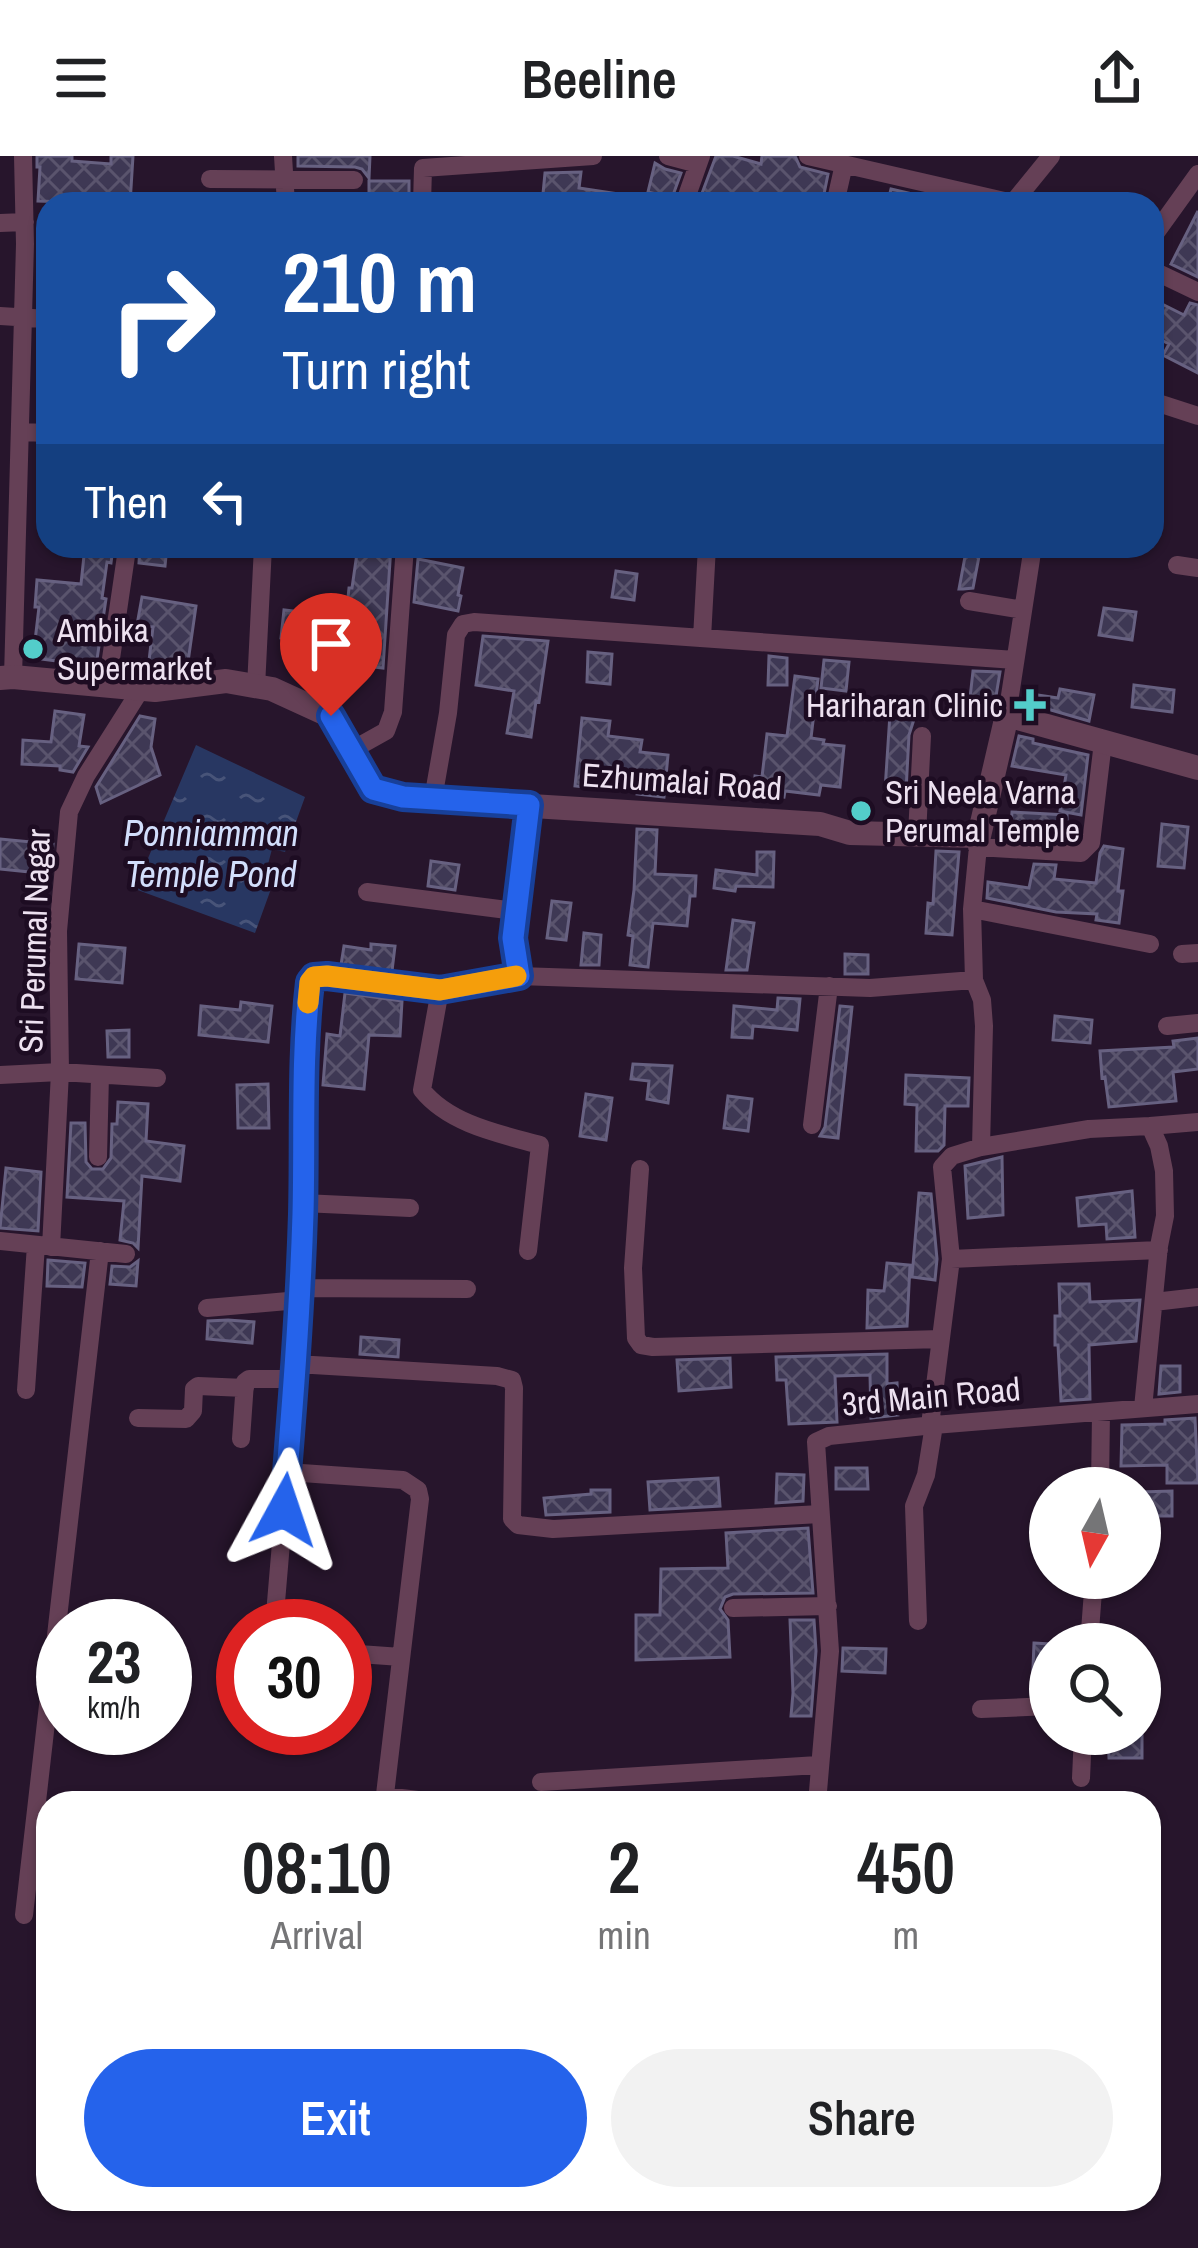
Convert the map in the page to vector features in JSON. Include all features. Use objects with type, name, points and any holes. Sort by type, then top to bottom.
[{"type":"street","points":[[7,678],[20,432],[22,156]]},
{"type":"street","points":[[284,156],[286,192]]},
{"type":"street","points":[[422,192],[423,168],[593,156]]},
{"type":"street","points":[[668,156],[699,160],[688,192]]},
{"type":"street","points":[[808,156],[965,192]]},
{"type":"street","points":[[892,175],[905,156]]},
{"type":"street","points":[[1022,192],[1051,156]]},
{"type":"street","points":[[838,192],[844,164]]},
{"type":"street","points":[[1164,221],[1198,174]]},
{"type":"street","points":[[209,179],[354,180]]},
{"type":"street","points":[[0,223],[36,219]]},
{"type":"street","points":[[1164,276],[1198,292]]},
{"type":"street","points":[[0,316],[36,318]]},
{"type":"street","points":[[1164,404],[1198,416]]},
{"type":"street","points":[[20,432],[36,433]]},
{"type":"street","points":[[107,686],[126,558]]},
{"type":"street","points":[[256,687],[262,558]]},
{"type":"street","points":[[352,749],[386,731],[393,712],[404,558]]},
{"type":"street","points":[[702,638],[706,558]]},
{"type":"street","points":[[981,1147],[984,1026],[974,980],[972,909],[978,842],[1007,715],[1031,558]]},
{"type":"street","points":[[1177,565],[1198,568]]},
{"type":"street","points":[[969,602],[1023,610]]},
{"type":"street","points":[[433,800],[456,634],[463,624],[1016,660]]},
{"type":"street","name":"Ezhumalai Road","points":[[7,678],[155,690],[226,682],[272,689],[331,716],[373,789],[403,797],[798,822],[850,833],[978,842]]},
{"type":"street","name":"Sri Perumal Nagar","points":[[26,1390],[60,1072],[58,931],[69,812],[141,689]]},
{"type":"street","points":[[1007,715],[1198,768]]},
{"type":"street","points":[[917,835],[922,736]]},
{"type":"street","points":[[978,842],[1086,851],[1091,843],[1103,742]]},
{"type":"street","points":[[519,976],[513,938],[529,805]]},
{"type":"street","points":[[367,892],[515,911]]},
{"type":"street","points":[[972,909],[1150,944]]},
{"type":"street","points":[[276,1599],[295,1371],[304,1071],[314,977],[440,990],[519,976],[870,988],[974,980]]},
{"type":"street","points":[[812,1125],[829,986]]},
{"type":"street","points":[[440,990],[422,1090],[433,1104],[467,1122],[540,1145],[528,1251]]},
{"type":"street","points":[[1167,1026],[1198,1023]]},
{"type":"street","points":[[0,1075],[60,1072]]},
{"type":"street","name":"Sri Perumal Nagar","points":[[60,1072],[157,1078]]},
{"type":"street","points":[[98,1157],[100,1075]]},
{"type":"street","points":[[918,1621],[914,1505],[926,1474],[951,1259],[942,1167],[952,1156],[981,1147],[1089,1130],[1198,1122]]},
{"type":"street","points":[[1143,1408],[1165,1216],[1164,1171],[1150,1126]]},
{"type":"street","points":[[640,1169],[633,1268],[640,1345],[941,1339]]},
{"type":"street","points":[[303,1203],[410,1208]]},
{"type":"street","points":[[0,1241],[126,1254]]},
{"type":"street","points":[[951,1259],[1159,1250]]},
{"type":"street","points":[[38,1791],[100,1252]]},
{"type":"street","points":[[206,1308],[299,1294],[466,1289]]},
{"type":"street","points":[[1154,1302],[1198,1297]]},
{"type":"street","points":[[241,1438],[244,1388],[249,1379],[295,1371],[497,1376],[512,1380],[514,1388],[512,1520],[518,1525],[553,1529],[820,1514]]},
{"type":"street","points":[[138,1418],[186,1419],[193,1411],[197,1386],[244,1388]]},
{"type":"street","name":"3rd Main Road","points":[[817,1791],[830,1651],[816,1442],[829,1436],[932,1425],[1198,1404]]},
{"type":"street","points":[[1100,1467],[1101,1412]]},
{"type":"street","points":[[287,1472],[403,1480],[418,1490],[385,1791]]},
{"type":"street","points":[[733,1608],[828,1606]]},
{"type":"street","points":[[372,1655],[401,1657]]},
{"type":"street","points":[[981,1708],[1029,1707]]},
{"type":"street","points":[[1081,1778],[1083,1755]]},
{"type":"street","points":[[541,1782],[818,1765]]},
{"type":"street","points":[[24,1915],[36,1810]]},
{"type":"water","name":"Ponniamman Temple Pond","points":[[196,745],[305,797],[285,852],[272,849],[266,872],[276,875],[255,933],[135,889]]},
{"type":"building","points":[[37,156],[72,156],[72,161],[111,164],[111,156],[133,156],[131,192],[39,192]]},
{"type":"building","points":[[298,156],[370,156],[369,178],[355,167],[298,166]]},
{"type":"building","points":[[716,156],[761,164],[762,156],[795,156],[800,167],[828,174],[824,192],[702,192]]},
{"type":"building","points":[[655,163],[681,173],[674,192],[648,192]]},
{"type":"building","points":[[581,172],[579,188],[606,192],[543,192],[545,173]]},
{"type":"building","points":[[369,181],[409,181],[409,192],[369,192]]},
{"type":"building","points":[[1198,211],[1198,277],[1171,264]]},
{"type":"building","points":[[1190,303],[1198,305],[1198,373],[1164,356],[1169,344],[1164,341],[1164,305],[1184,315]]},
{"type":"building","points":[[84,558],[112,558],[107,562],[96,666],[33,658],[37,580],[81,584]]},
{"type":"building","points":[[139,558],[166,558],[165,566],[139,563]]},
{"type":"building","points":[[356,558],[390,558],[383,668],[347,664],[349,646],[281,638],[284,610],[346,617]]},
{"type":"building","points":[[965,558],[979,558],[973,588],[959,589]]},
{"type":"building","points":[[418,559],[463,568],[458,611],[414,602]]},
{"type":"building","points":[[616,571],[637,574],[634,600],[612,597]]},
{"type":"building","points":[[142,597],[196,606],[187,669],[148,669],[153,627],[137,625]]},
{"type":"building","points":[[1104,608],[1136,612],[1132,640],[1099,635]]},
{"type":"building","points":[[483,636],[548,641],[531,737],[507,733],[514,691],[476,685]]},
{"type":"building","points":[[588,652],[612,654],[610,684],[587,682]]},
{"type":"building","points":[[769,656],[787,658],[787,685],[768,685]]},
{"type":"building","points":[[824,660],[849,662],[846,691],[821,688]]},
{"type":"building","points":[[973,671],[1000,672],[995,702],[970,698]]},
{"type":"building","points":[[795,676],[818,679],[811,738],[844,746],[840,787],[821,785],[819,795],[753,794],[755,776],[762,777],[767,734],[787,736]]},
{"type":"building","points":[[1134,685],[1174,690],[1172,712],[1132,707]]},
{"type":"building","points":[[1060,689],[1094,695],[1089,721],[1023,702],[1024,693],[1058,698]]},
{"type":"building","points":[[55,711],[84,715],[79,746],[88,747],[73,772],[60,770],[60,766],[22,764],[23,740],[51,742]]},
{"type":"building","points":[[890,714],[915,716],[909,735],[906,791],[885,790]]},
{"type":"building","points":[[140,716],[155,719],[151,747],[160,775],[101,803],[96,787]]},
{"type":"building","points":[[582,718],[610,721],[608,736],[642,740],[640,752],[668,755],[664,797],[637,794],[638,786],[603,782],[603,789],[575,786]]},
{"type":"building","points":[[1019,736],[1088,755],[1081,815],[1060,811],[1066,775],[1012,766]]},
{"type":"building","points":[[1012,812],[1067,815],[1067,829],[1011,825]]},
{"type":"building","points":[[1162,824],[1188,827],[1184,868],[1158,866]]},
{"type":"building","points":[[637,829],[657,830],[655,874],[696,876],[687,926],[653,923],[648,967],[630,965]]},
{"type":"building","points":[[0,839],[53,844],[50,874],[0,869]]},
{"type":"building","points":[[1104,846],[1123,849],[1119,923],[1096,920],[1097,914],[1056,912],[987,898],[988,882],[1029,888],[1034,864],[1056,865],[1054,879],[1096,883]]},
{"type":"building","points":[[936,851],[959,852],[952,935],[926,933]]},
{"type":"building","points":[[757,852],[774,852],[773,887],[714,888],[716,870],[757,875]]},
{"type":"building","points":[[431,861],[459,865],[455,890],[428,886]]},
{"type":"building","points":[[552,901],[571,903],[566,940],[547,938]]},
{"type":"building","points":[[733,920],[754,923],[747,970],[726,970]]},
{"type":"building","points":[[584,933],[601,935],[599,965],[581,965]]},
{"type":"building","points":[[79,944],[125,948],[122,983],[76,979]]},
{"type":"building","points":[[371,944],[395,946],[392,971],[341,965],[344,946],[371,950]]},
{"type":"building","points":[[845,954],[868,955],[868,974],[845,974]]},
{"type":"building","points":[[345,993],[402,1001],[400,1036],[369,1035],[364,1089],[323,1085],[327,1034],[340,1036]]},
{"type":"building","points":[[778,998],[800,999],[797,1030],[753,1026],[752,1038],[732,1037],[734,1006],[777,1010]]},
{"type":"building","points":[[241,1002],[272,1006],[268,1042],[199,1035],[201,1006],[240,1010]]},
{"type":"building","points":[[840,1006],[852,1007],[838,1138],[820,1136]]},
{"type":"building","points":[[1055,1016],[1092,1020],[1090,1043],[1053,1040]]},
{"type":"building","points":[[129,1030],[129,1057],[108,1057],[107,1031]]},
{"type":"building","points":[[1198,1038],[1198,1069],[1173,1072],[1176,1101],[1109,1107],[1100,1051],[1174,1047],[1173,1041]]},
{"type":"building","points":[[633,1064],[672,1066],[668,1103],[647,1099],[649,1081],[631,1079]]},
{"type":"building","points":[[906,1075],[969,1078],[968,1106],[945,1106],[944,1145],[938,1151],[916,1151],[917,1105],[905,1104]]},
{"type":"building","points":[[268,1084],[269,1128],[238,1128],[237,1085]]},
{"type":"building","points":[[586,1094],[612,1098],[606,1140],[580,1136]]},
{"type":"building","points":[[728,1096],[752,1099],[748,1131],[724,1128]]},
{"type":"building","points":[[118,1102],[148,1104],[146,1141],[184,1146],[180,1181],[142,1176],[138,1248],[120,1240],[124,1201],[67,1197],[71,1123],[85,1123],[86,1162],[92,1169],[103,1169],[111,1158]]},
{"type":"building","points":[[1002,1157],[1003,1215],[968,1218],[965,1166]]},
{"type":"building","points":[[6,1168],[41,1172],[38,1231],[0,1228]]},
{"type":"building","points":[[1132,1191],[1135,1237],[1107,1239],[1106,1224],[1079,1226],[1077,1198]]},
{"type":"building","points":[[919,1193],[931,1194],[935,1280],[912,1277]]},
{"type":"building","points":[[48,1260],[85,1263],[82,1287],[47,1286]]},
{"type":"building","points":[[138,1261],[136,1286],[110,1284],[112,1266],[130,1267]]},
{"type":"building","points":[[887,1263],[910,1265],[907,1326],[867,1328],[868,1290],[884,1291]]},
{"type":"building","points":[[1059,1284],[1089,1284],[1090,1302],[1140,1300],[1136,1341],[1089,1345],[1090,1399],[1061,1401],[1055,1345]]},
{"type":"building","points":[[208,1321],[254,1322],[252,1343],[207,1339]]},
{"type":"building","points":[[361,1337],[399,1340],[398,1357],[360,1354]]},
{"type":"building","points":[[887,1354],[887,1384],[897,1383],[898,1415],[871,1418],[870,1375],[835,1376],[837,1422],[789,1424],[786,1380],[777,1380],[776,1357]]},
{"type":"building","points":[[730,1358],[731,1387],[679,1391],[677,1360]]},
{"type":"building","points":[[1161,1366],[1180,1366],[1180,1392],[1159,1394]]},
{"type":"building","points":[[1195,1418],[1198,1483],[1167,1483],[1167,1465],[1121,1466],[1122,1425]]},
{"type":"building","points":[[836,1468],[867,1468],[868,1489],[836,1489]]},
{"type":"building","points":[[777,1474],[804,1475],[803,1501],[776,1503]]},
{"type":"building","points":[[718,1478],[720,1506],[650,1510],[648,1482]]},
{"type":"building","points":[[591,1490],[610,1490],[610,1512],[546,1515],[544,1498],[591,1494]]},
{"type":"building","points":[[1161,1491],[1172,1491],[1172,1516],[1161,1516]]},
{"type":"building","points":[[808,1528],[813,1593],[725,1597],[720,1609],[728,1620],[730,1657],[636,1660],[636,1615],[660,1615],[661,1569],[728,1568],[726,1533]]},
{"type":"building","points":[[790,1620],[814,1620],[811,1716],[791,1716]]},
{"type":"building","points":[[843,1648],[886,1649],[885,1673],[842,1671]]},
{"type":"building","points":[[1109,1755],[1142,1755],[1142,1758]]},
{"type":"slow traffic","points":[[308,1003],[314,977],[440,990],[516,976]]},
{"type":"place","name":"Ambika Supermarket","points":[[33,649]]},
{"type":"place","name":"Hariharan Clinic","points":[[1030,705]]},
{"type":"place","name":"Sri Neela Varna Perumal Temple","points":[[861,811]]},
{"type":"route","points":[[284,1510],[296,1356],[310,982],[327,976],[440,990],[519,976],[513,938],[529,805],[403,797],[373,789],[331,716]]}]
